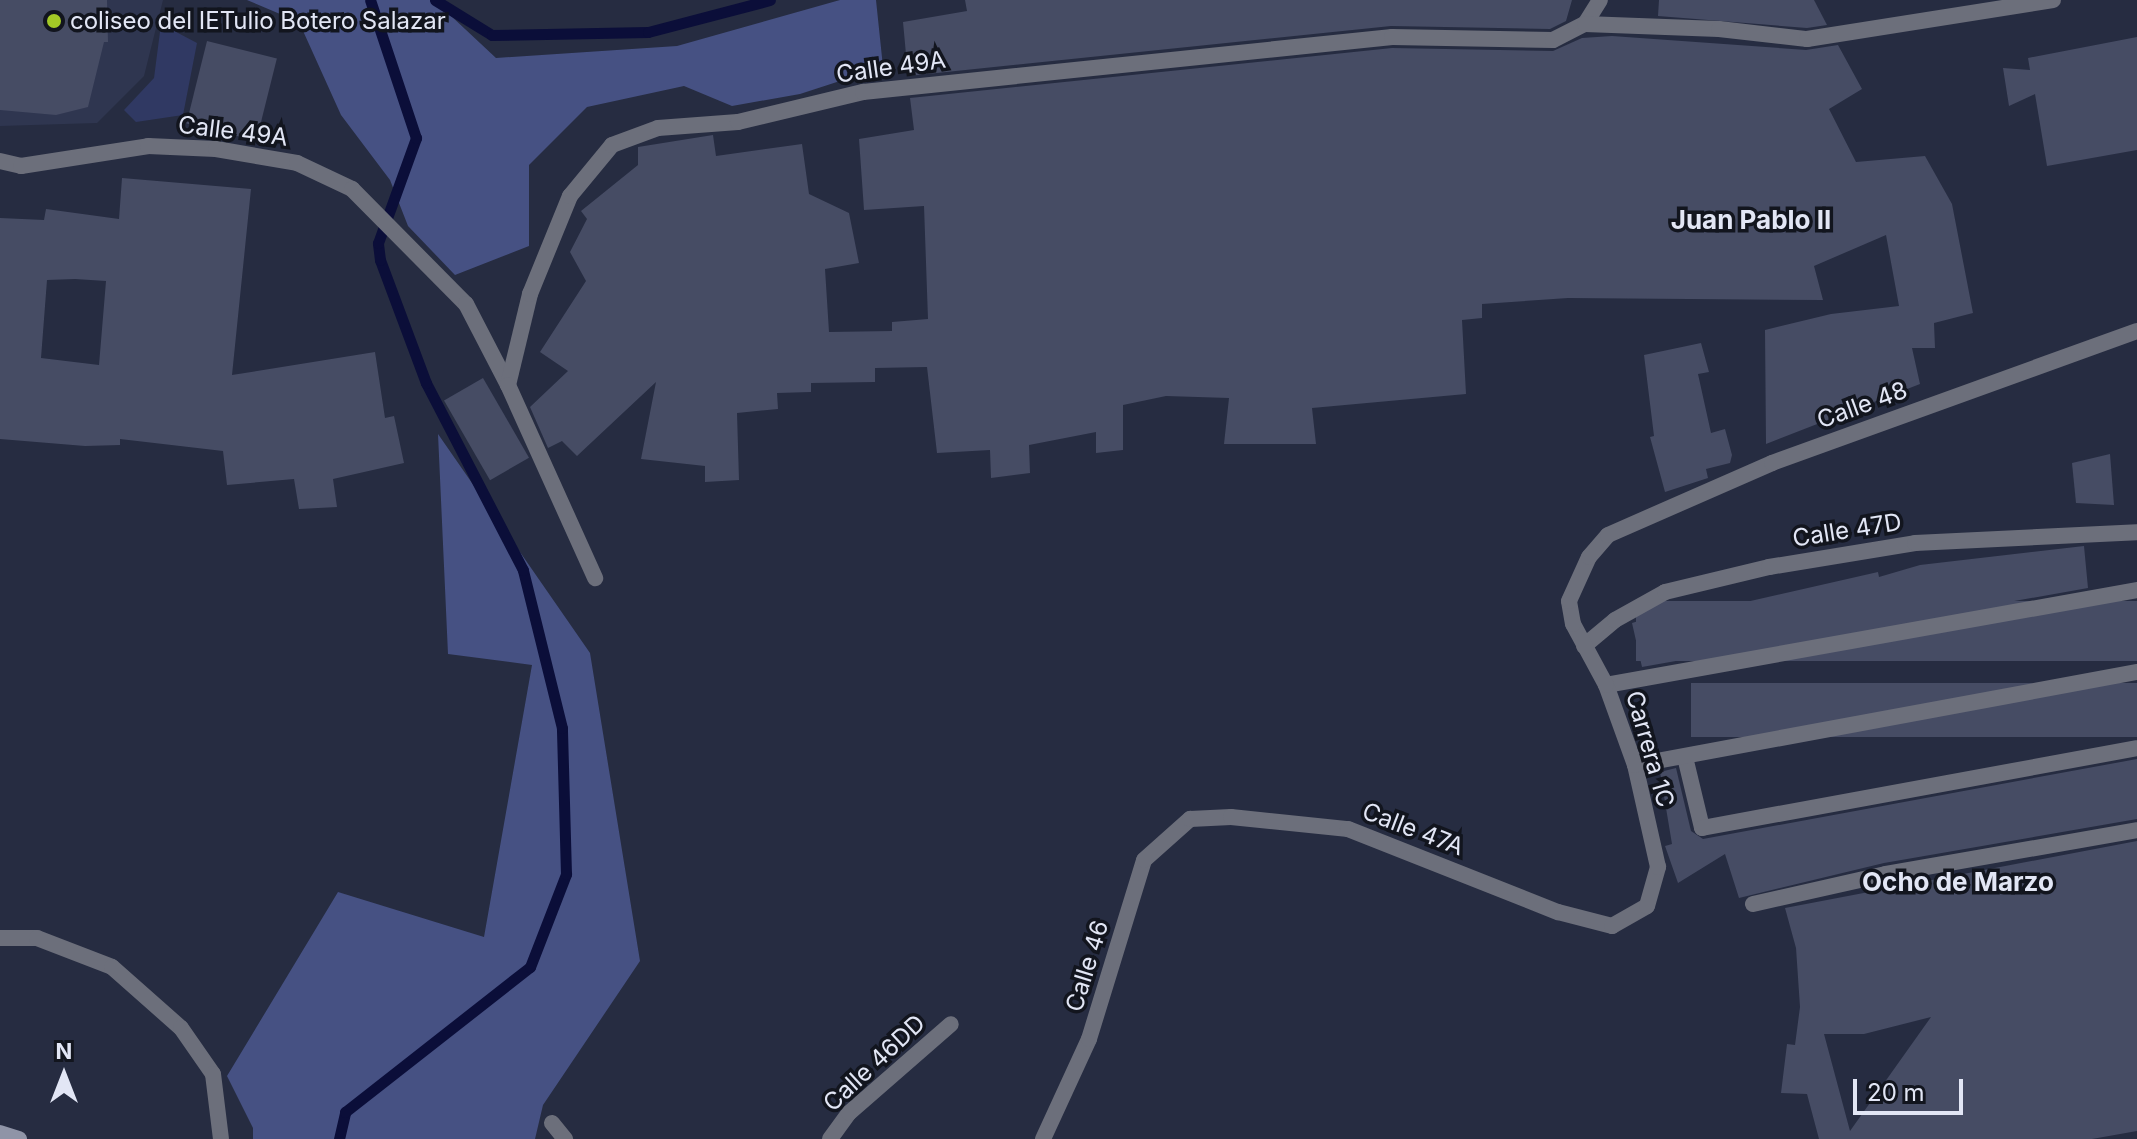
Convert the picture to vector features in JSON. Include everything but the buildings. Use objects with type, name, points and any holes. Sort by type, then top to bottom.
[{"type":"main road","points":[[0,1133],[19,1139]]},
{"type":"street","points":[[1585,24],[1600,0]]},
{"type":"street","name":"Calle 49A","points":[[508,385],[530,294],[570,196],[612,145],[658,128],[738,122],[891,89],[1392,37],[1553,40],[1585,24],[1719,29],[1807,39],[2053,0]]},
{"type":"street","name":"Calle 49A","points":[[0,161],[21,166],[148,146],[216,149],[297,163],[352,189],[466,304],[508,385]]},
{"type":"street","name":"Calle 48","points":[[1608,535],[1772,463],[2137,331]]},
{"type":"street","points":[[508,385],[595,578]]},
{"type":"street","name":"Calle 47D","points":[[1584,646],[1615,620],[1665,592],[1769,567],[1915,543],[2137,532]]},
{"type":"street","name":"Carrera 1C","points":[[1608,535],[1589,557],[1569,601],[1584,646],[1606,685],[1635,765],[1658,867],[1647,906],[1612,926]]},
{"type":"street","points":[[1606,685],[2137,590]]},
{"type":"street","points":[[1635,765],[2137,672]]},
{"type":"street","points":[[1685,757],[1702,828],[2137,748]]},
{"type":"street","name":"Calle 47A","points":[[1190,819],[1231,817],[1348,829],[1558,912],[1612,926]]},
{"type":"street","name":"Calle 46","points":[[1043,1139],[1089,1039],[1144,860],[1190,819]]},
{"type":"street","points":[[1753,904],[1886,874],[2137,830]]},
{"type":"street","points":[[0,938],[37,938],[112,967],[181,1028],[213,1074],[221,1139]]},
{"type":"street","name":"Calle 46DD","points":[[830,1139],[849,1113],[951,1024]]},
{"type":"street","points":[[552,1123],[565,1139]]},
{"type":"shaded area","points":[[0,0],[163,0],[144,76],[97,123],[0,126]]},
{"type":"shaded area","points":[[247,0],[434,0],[496,58],[677,46],[840,0],[876,0],[883,67],[800,94],[732,106],[684,86],[587,107],[529,165],[529,246],[455,275],[408,226],[390,180],[341,115],[299,22]]},
{"type":"shaded area","points":[[161,24],[197,43],[183,115],[136,122],[124,110],[154,78]]},
{"type":"shaded area","points":[[438,434],[590,653],[640,961],[543,1105],[535,1139],[253,1139],[253,1128],[227,1076],[338,892],[484,937],[532,665],[448,654]]},
{"type":"waterway","points":[[339,1139],[345,1112],[530,967],[566,874],[562,728],[523,570],[426,383],[380,260],[378,243],[416,138],[370,0]]},
{"type":"waterway","points":[[435,0],[492,35],[648,32],[770,0]]},
{"type":"place","name":"coliseo del IETulio Botero Salazar","points":[[54,21]]},
{"type":"district","name":"Juan Pablo II","points":[[1751,220]]},
{"type":"district","name":"Ocho de Marzo","points":[[1958,882]]}]
